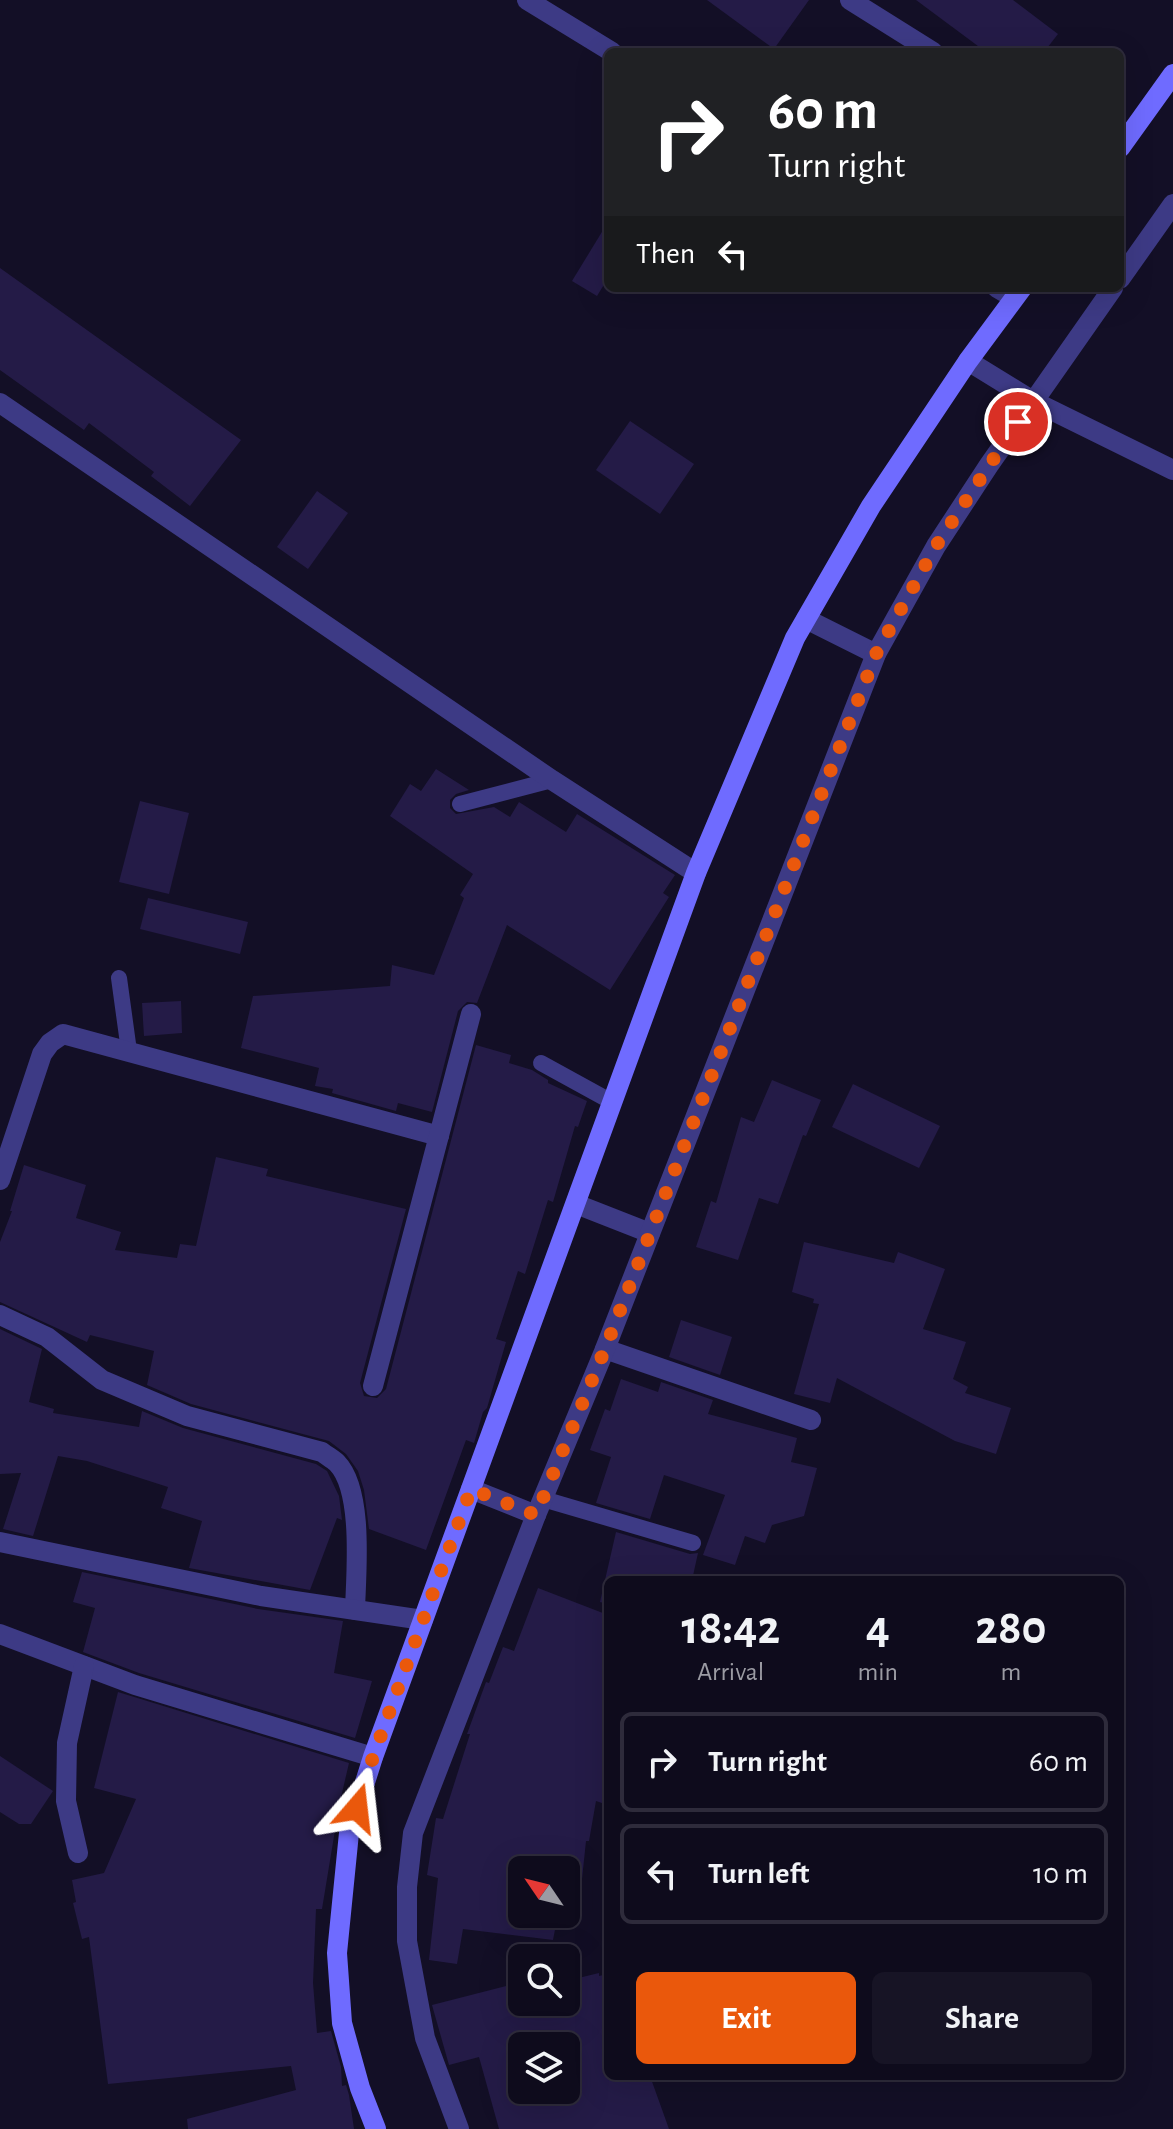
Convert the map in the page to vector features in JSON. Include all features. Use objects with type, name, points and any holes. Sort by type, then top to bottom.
[{"type":"street","points":[[527,0],[605,48]]},
{"type":"street","points":[[850,0],[927,48]]},
{"type":"street","points":[[1124,142],[1173,74]]},
{"type":"street","points":[[1124,273],[1173,204]]},
{"type":"street","points":[[376,2129],[360,2088],[342,2023],[337,1953],[349,1833],[373,1757],[696,873],[806,619],[871,506],[976,366],[1011,292]]},
{"type":"street","points":[[459,2129],[425,2038],[407,1941],[407,1887],[413,1833],[534,1508],[605,1349],[643,1230],[868,650],[1030,399],[1110,292]]},
{"type":"street","points":[[976,366],[1030,399],[1173,470]]},
{"type":"street","points":[[0,403],[552,780],[696,873]]},
{"type":"street","points":[[806,619],[868,650]]},
{"type":"street","points":[[373,1386],[471,1014]]},
{"type":"street","points":[[0,1180],[42,1054],[50,1043],[63,1034],[439,1136]]},
{"type":"street","points":[[576,1204],[643,1230]]},
{"type":"street","points":[[0,1315],[47,1337],[102,1380],[187,1416],[322,1452],[339,1465],[347,1481],[358,1531],[355,1610]]},
{"type":"street","points":[[605,1349],[811,1420]]},
{"type":"street","points":[[471,1489],[502,1503],[534,1508]]},
{"type":"street","points":[[0,1542],[261,1596],[423,1620]]},
{"type":"street","points":[[0,1634],[135,1685],[373,1757]]},
{"type":"street","points":[[78,1853],[66,1801],[67,1743],[84,1666]]},
{"type":"lane","points":[[460,804],[552,780]]},
{"type":"lane","points":[[119,978],[129,1051]]},
{"type":"lane","points":[[541,1063],[612,1102]]},
{"type":"lane","points":[[534,1508],[693,1543]]},
{"type":"building","points":[[707,0],[809,0],[773,48]]},
{"type":"building","points":[[916,0],[1013,0],[1058,34],[1047,48],[981,48]]},
{"type":"building","points":[[604,229],[604,285],[597,296],[572,281]]},
{"type":"building","points":[[0,268],[241,440],[190,506],[151,476],[154,472],[89,423],[84,430],[0,370]]},
{"type":"building","points":[[630,421],[694,464],[660,514],[596,470]]},
{"type":"building","points":[[317,491],[348,513],[308,569],[277,547]]},
{"type":"building","points":[[436,769],[469,790],[456,794],[450,800],[450,808],[456,814],[494,807],[510,817],[519,802],[566,832],[577,814],[675,875],[663,893],[669,897],[610,990],[507,925],[477,1003],[467,1002],[458,1011],[432,1112],[398,1103],[396,1111],[332,1093],[333,1089],[315,1086],[319,1068],[241,1048],[253,996],[390,986],[392,965],[434,975],[464,898],[460,895],[473,874],[390,816],[410,784],[421,791]]},
{"type":"building","points":[[140,801],[189,813],[169,894],[119,882]]},
{"type":"building","points":[[148,898],[248,922],[240,954],[140,929]]},
{"type":"building","points":[[181,1001],[182,1033],[144,1036],[142,1003]]},
{"type":"building","points":[[476,1045],[511,1055],[509,1063],[532,1070],[548,1083],[587,1101],[578,1127],[575,1126],[553,1202],[548,1200],[525,1274],[518,1271],[496,1339],[506,1342],[487,1408],[474,1443],[466,1440],[426,1550],[369,1529],[358,1471],[346,1454],[329,1441],[191,1404],[147,1385],[154,1351],[90,1335],[87,1342],[0,1302],[0,1242],[24,1165],[86,1185],[76,1218],[121,1232],[115,1250],[177,1258],[180,1244],[196,1246],[216,1157],[268,1169],[266,1176],[406,1209],[360,1383],[364,1396],[377,1398],[386,1389]]},
{"type":"building","points":[[772,1080],[821,1100],[806,1136],[803,1135],[778,1204],[759,1198],[738,1260],[696,1247],[711,1201],[716,1203],[741,1117],[754,1122]]},
{"type":"building","points":[[853,1084],[940,1126],[919,1168],[832,1127]]},
{"type":"building","points":[[804,1242],[894,1263],[898,1252],[945,1269],[923,1329],[966,1342],[953,1379],[968,1387],[965,1393],[1011,1408],[996,1454],[955,1441],[837,1378],[830,1403],[794,1394],[819,1304],[813,1303],[814,1299],[792,1292]]},
{"type":"building","points":[[681,1320],[732,1337],[720,1375],[669,1357]]},
{"type":"building","points":[[0,1329],[42,1349],[29,1402],[54,1409],[53,1413],[139,1427],[142,1411],[183,1428],[316,1464],[327,1471],[339,1496],[342,1520],[337,1518],[310,1590],[189,1568],[202,1521],[161,1508],[168,1487],[87,1461],[58,1456],[33,1536],[3,1529],[21,1473],[0,1474]]},
{"type":"building","points":[[621,1379],[658,1392],[661,1382],[713,1400],[708,1414],[797,1438],[791,1462],[817,1468],[804,1516],[772,1525],[765,1543],[745,1536],[735,1565],[703,1555],[725,1495],[664,1475],[650,1519],[596,1503],[611,1457],[590,1450],[605,1409],[610,1411]]},
{"type":"building","points":[[616,1532],[690,1554],[698,1553],[693,1576],[606,1576]]},
{"type":"building","points":[[82,1572],[258,1609],[343,1621],[334,1673],[372,1681],[355,1738],[139,1673],[83,1652],[95,1608],[73,1602]]},
{"type":"building","points":[[538,1588],[604,1613],[604,1804],[596,1801],[589,1841],[586,1841],[580,1898],[580,1856],[508,1856],[508,1928],[555,1928],[553,1940],[463,1929],[457,1964],[429,1960],[438,1878],[427,1875],[436,1818],[443,1819],[470,1734],[467,1734],[503,1647],[514,1651]]},
{"type":"building","points":[[118,1692],[349,1763],[322,1909],[316,1909],[313,1983],[317,2033],[331,2031],[341,2067],[342,2086],[346,2085],[349,2095],[354,2129],[188,2129],[187,2119],[296,2090],[291,2066],[108,2084],[89,1937],[82,1939],[73,1903],[76,1902],[72,1880],[104,1873],[136,1799],[94,1788]]},
{"type":"building","points":[[0,1756],[53,1791],[31,1824],[19,1824],[0,1812]]},
{"type":"building","points":[[599,1973],[599,1976],[604,1975],[604,2080],[651,2080],[669,2129],[499,2129],[479,2057],[449,2065],[432,2005],[508,1986],[508,2016],[580,2016],[580,1978]]},
{"type":"route","points":[[357,1808],[471,1489],[536,1515],[605,1349],[876,654],[936,546],[1018,422]]}]
